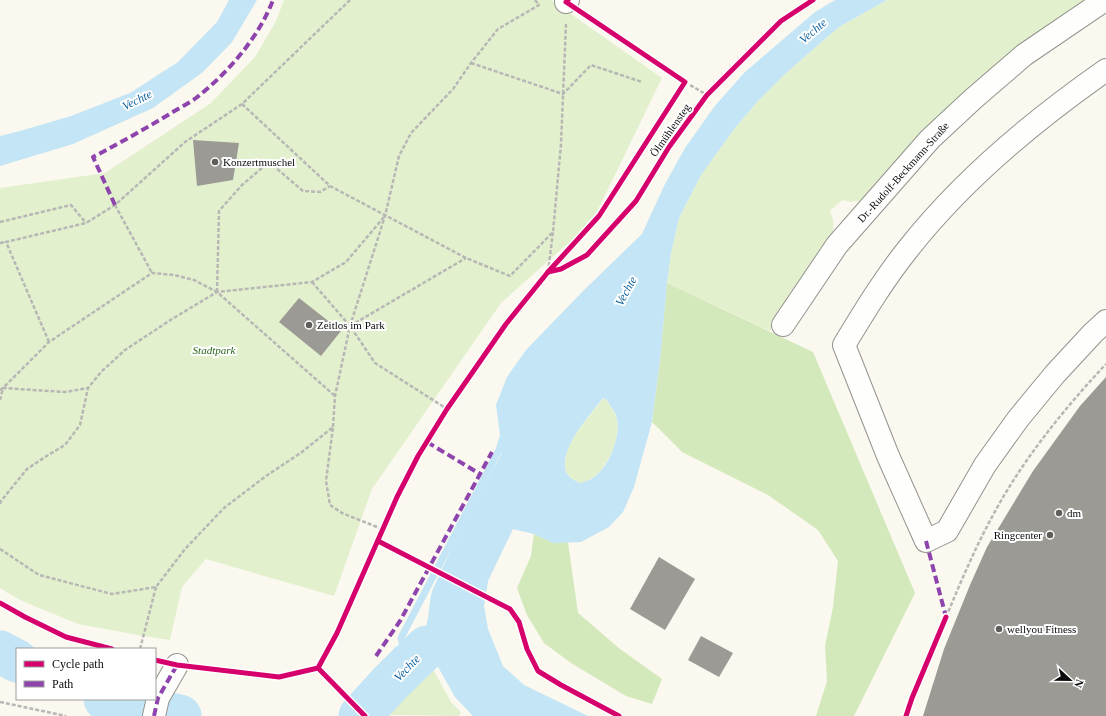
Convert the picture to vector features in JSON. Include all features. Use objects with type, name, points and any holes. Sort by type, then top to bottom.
[{"type":"street","name":"Dr.-Rudolf-Beckmann-Straße","points":[[783,325],[837,245],[930,139],[1024,55],[1105,0]]},
{"type":"street","points":[[1106,70],[1063,100],[1007,146],[955,195],[908,249],[867,307],[844,345],[888,456],[926,541],[947,530],[985,465],[1018,419],[1055,374],[1106,321]]},
{"type":"street","points":[[156,707],[177,665]]},
{"type":"path","points":[[0,243],[86,224],[115,205],[185,142],[242,104],[350,0]]},
{"type":"path","points":[[535,0],[539,5]]},
{"type":"path","points":[[382,529],[342,513],[330,505],[326,481],[333,427],[335,396],[350,326],[385,216],[399,156],[411,133],[453,89],[498,29],[539,5],[567,1],[561,144],[548,272],[555,270]]},
{"type":"path","points":[[471,63],[563,94]]},
{"type":"path","points":[[563,94],[592,65],[642,82]]},
{"type":"path","points":[[685,82],[707,95]]},
{"type":"path","points":[[242,104],[330,186],[466,258],[510,276],[553,232]]},
{"type":"path","points":[[217,292],[219,211],[242,185],[269,162],[303,191],[320,192],[330,186]]},
{"type":"path","points":[[0,222],[71,205],[86,224]]},
{"type":"path","points":[[115,205],[152,273]]},
{"type":"path","points":[[0,504],[1,500],[27,469],[65,445],[80,425],[88,388],[101,372],[125,350],[217,292],[312,282],[346,262],[385,216]]},
{"type":"path","points":[[6,242],[49,342]]},
{"type":"path","points":[[350,326],[466,258]]},
{"type":"path","points":[[0,390],[49,342],[152,273],[174,275],[194,280],[217,292],[335,396]]},
{"type":"path","points":[[312,282],[350,326],[375,363],[447,410]]},
{"type":"path","points":[[946,617],[992,517],[1007,491],[1050,429],[1079,393],[1106,364]]},
{"type":"path","points":[[3,388],[65,392],[88,388]]},
{"type":"path","points":[[0,400],[3,388]]},
{"type":"path","points":[[140,648],[156,587],[185,549],[224,508],[266,476],[302,452],[333,427]]},
{"type":"path","points":[[0,549],[39,575],[112,594],[156,587]]},
{"type":"path","points":[[0,702],[66,716]]},
{"type":"green space","name":"Stadtpark","points":[[284,0],[551,0],[662,78],[592,222],[501,303],[372,489],[334,596],[206,559],[182,587],[170,640],[78,624],[20,600],[0,588],[0,188],[105,173],[211,103],[255,57],[276,21]]},
{"type":"green space","points":[[887,0],[1088,0],[862,200],[851,202],[842,200],[830,211],[834,226],[829,241],[783,308],[770,331],[667,283],[671,253],[679,218],[701,175],[735,128],[758,101],[786,73],[839,27]]},
{"type":"green space","points":[[667,283],[813,352],[915,593],[854,716],[816,716],[827,681],[825,646],[833,607],[838,561],[818,530],[768,495],[682,452],[652,422],[660,360]]},
{"type":"green space","points":[[604,398],[607,400],[617,419],[618,426],[615,444],[607,461],[597,475],[580,483],[575,481],[567,473],[565,468],[565,459],[572,440]]},
{"type":"green space","points":[[534,534],[553,543],[568,542],[578,613],[620,649],[662,679],[652,704],[626,696],[571,663],[544,643],[527,615],[517,588],[531,556]]},
{"type":"green space","points":[[429,662],[451,702],[461,712],[459,716],[381,715]]},
{"type":"water","points":[[229,0],[257,0],[232,42],[203,72],[153,108],[73,144],[0,166],[0,136],[71,116],[130,93],[178,62],[217,22]]},
{"type":"water","points":[[835,0],[887,0],[839,27],[786,73],[758,101],[735,128],[701,175],[679,218],[671,253],[667,283],[660,360],[652,422],[634,487],[623,512],[609,527],[581,542],[553,543],[534,534],[513,529],[488,581],[484,606],[488,629],[503,666],[524,685],[588,716],[473,716],[455,697],[433,658],[396,700],[373,677],[395,647],[408,645],[415,642],[424,632],[428,619],[433,589],[457,537],[502,453],[496,448],[500,435],[496,405],[507,377],[526,350],[584,290],[642,234],[664,186],[685,148],[714,107],[744,73],[815,12]],"holes":[[[603,398],[607,400],[617,419],[618,426],[615,444],[608,461],[597,475],[580,483],[575,481],[567,473],[565,468],[565,459],[572,440],[578,431]]]},
{"type":"building","name":"Konzertmuschel","points":[[193,140],[239,143],[233,180],[197,186]]},
{"type":"building","points":[[299,298],[341,331],[321,356],[279,322]]},
{"type":"building","name":"Ringcenter","points":[[1106,377],[1106,716],[923,716],[944,649],[987,547],[1033,471],[1080,406]]},
{"type":"building","points":[[659,557],[695,579],[665,630],[630,609]]},
{"type":"building","points":[[701,636],[733,653],[719,677],[688,660]]},
{"type":"waterway","points":[[404,655],[401,638],[499,450],[507,448]]},
{"type":"waterway","name":"Vechte","points":[[360,716],[391,682],[427,647]]},
{"type":"waterway","name":"Vechte","points":[[0,652],[16,660]]},
{"type":"waterway","name":"Vechte","points":[[108,700],[115,703],[180,716]]},
{"type":"marked path","points":[[115,205],[93,157],[190,102],[208,88],[231,66],[251,41],[267,14],[273,0]]},
{"type":"marked path","points":[[427,442],[480,474]]},
{"type":"marked path","points":[[376,656],[400,621],[492,452]]},
{"type":"marked path","points":[[926,541],[946,617],[944,620]]},
{"type":"marked path","points":[[154,716],[158,698],[177,665]]},
{"type":"cycle path","name":"Ölmühlensteg","points":[[156,660],[177,665],[279,677],[318,668],[337,633],[397,497],[418,456],[447,409],[506,324],[548,272],[599,216],[685,82],[566,2],[568,0]]},
{"type":"cycle path","name":"Ölmühlensteg","points":[[548,272],[561,269],[587,255],[636,201],[669,147],[707,95],[781,21],[813,0]]},
{"type":"cycle path","points":[[378,541],[510,609],[519,622],[527,649],[538,671],[619,716]]},
{"type":"cycle path","points":[[0,603],[66,637],[108,648]]},
{"type":"cycle path","points":[[906,716],[946,617]]},
{"type":"cycle path","points":[[318,668],[365,716]]},
{"type":"place","name":"Konzertmuschel","points":[[215,162]]},
{"type":"place","name":"Zeitlos im Park","points":[[309,325]]},
{"type":"place","name":"dm","points":[[1059,513]]},
{"type":"place","name":"Ringcenter","points":[[1050,535]]},
{"type":"place","name":"wellyou Fitness","points":[[999,629]]}]
